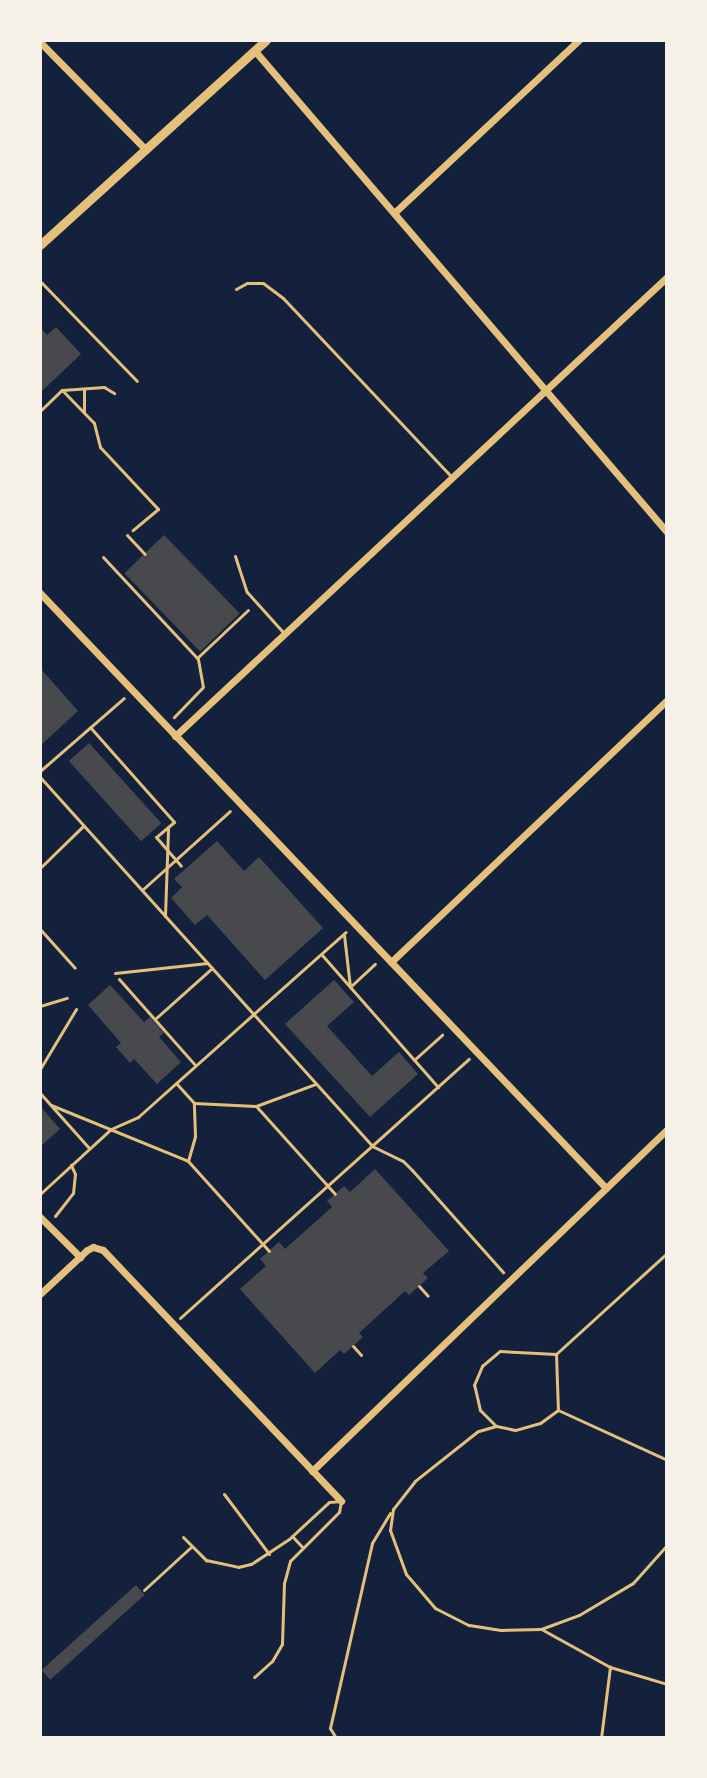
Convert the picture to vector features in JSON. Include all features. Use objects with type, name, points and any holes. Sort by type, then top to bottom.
[{"type":"street","points":[[40,245],[266,40]]},
{"type":"street","points":[[394,213],[579,40]]},
{"type":"street","points":[[40,42],[144,148]]},
{"type":"street","points":[[255,51],[667,532]]},
{"type":"street","points":[[175,736],[546,394],[667,277]]},
{"type":"street","points":[[40,593],[606,1188]]},
{"type":"street","points":[[391,962],[667,700]]},
{"type":"street","points":[[312,1471],[667,1129]]},
{"type":"street","points":[[40,1217],[80,1257]]},
{"type":"street","points":[[40,1294],[93,1247],[111,1256],[341,1501]]},
{"type":"lane","points":[[40,281],[137,381]]},
{"type":"lane","points":[[236,289],[247,283],[263,283],[283,298],[453,479]]},
{"type":"lane","points":[[235,556],[247,592],[285,635]]},
{"type":"lane","points":[[224,1494],[269,1554]]},
{"type":"lane","points":[[183,1537],[206,1560],[238,1567],[269,1554],[329,1502],[341,1501],[339,1512],[286,1569],[282,1644],[272,1661],[254,1677]]},
{"type":"lane","points":[[292,1536],[303,1548]]},
{"type":"lane","points":[[144,1590],[191,1547]]},
{"type":"path","points":[[40,411],[62,390],[104,387],[114,393]]},
{"type":"path","points":[[84,389],[84,412]]},
{"type":"path","points":[[62,390],[94,423],[100,447],[158,509],[133,530]]},
{"type":"path","points":[[127,535],[145,554]]},
{"type":"path","points":[[103,557],[197,658],[203,687],[171,720]]},
{"type":"path","points":[[197,658],[248,610]]},
{"type":"path","points":[[40,771],[124,698]]},
{"type":"path","points":[[90,727],[174,822],[156,837],[181,866]]},
{"type":"path","points":[[40,777],[372,1146],[403,1161],[510,1280]]},
{"type":"path","points":[[142,890],[230,811]]},
{"type":"path","points":[[40,868],[84,826]]},
{"type":"path","points":[[165,916],[168,826]]},
{"type":"path","points":[[40,929],[75,968]]},
{"type":"path","points":[[40,1194],[111,1129],[138,1117],[348,929]]},
{"type":"path","points":[[343,934],[350,987]]},
{"type":"path","points":[[321,954],[438,1087]]},
{"type":"path","points":[[115,973],[207,963]]},
{"type":"path","points":[[350,987],[375,964]]},
{"type":"path","points":[[156,1018],[212,968]]},
{"type":"path","points":[[119,979],[196,1066]]},
{"type":"path","points":[[40,1006],[67,998]]},
{"type":"path","points":[[40,1069],[76,1009]]},
{"type":"path","points":[[414,1060],[442,1035]]},
{"type":"path","points":[[174,1324],[477,1052]]},
{"type":"path","points":[[176,1083],[194,1103],[195,1136],[188,1161]]},
{"type":"path","points":[[194,1103],[256,1106],[315,1084]]},
{"type":"path","points":[[40,1093],[89,1148]]},
{"type":"path","points":[[51,1105],[188,1161],[269,1251]]},
{"type":"path","points":[[256,1106],[335,1194]]},
{"type":"path","points":[[55,1216],[73,1193],[75,1174],[71,1165]]},
{"type":"path","points":[[496,1426],[480,1410],[474,1385],[482,1366],[500,1351],[556,1354],[667,1253]]},
{"type":"path","points":[[419,1286],[428,1296]]},
{"type":"path","points":[[353,1346],[361,1355]]},
{"type":"path","points":[[556,1354],[558,1410]]},
{"type":"path","points":[[336,1738],[330,1728],[372,1543],[393,1509],[415,1481],[478,1431],[496,1426],[515,1430],[540,1423],[558,1410]]},
{"type":"path","points":[[558,1410],[667,1460]]},
{"type":"path","points":[[393,1509],[390,1530],[406,1574],[435,1608],[469,1625],[501,1630],[541,1629],[579,1615],[633,1583],[667,1545]]},
{"type":"path","points":[[541,1629],[610,1667],[667,1684]]},
{"type":"path","points":[[601,1738],[610,1667]]},
{"type":"building","points":[[40,327],[47,335],[56,327],[81,354],[40,393]]},
{"type":"building","points":[[164,535],[240,613],[200,652],[124,573]]},
{"type":"building","points":[[40,668],[78,711],[40,746]]},
{"type":"building","points":[[89,743],[161,823],[141,841],[69,761]]},
{"type":"building","points":[[217,841],[244,871],[259,857],[323,928],[265,980],[207,915],[195,925],[171,898],[182,887],[174,879]]},
{"type":"building","points":[[334,980],[354,1002],[327,1026],[372,1076],[399,1052],[418,1074],[370,1117],[285,1024]]},
{"type":"building","points":[[110,985],[144,1022],[150,1017],[164,1033],[159,1037],[181,1062],[157,1084],[134,1059],[130,1063],[116,1047],[121,1043],[88,1005]]},
{"type":"building","points":[[40,1106],[60,1129],[40,1147]]},
{"type":"building","points":[[375,1169],[449,1251],[423,1273],[428,1278],[409,1295],[405,1291],[359,1333],[363,1337],[344,1354],[340,1350],[315,1373],[240,1289],[266,1266],[260,1259],[279,1242],[285,1249],[332,1207],[327,1201],[344,1186],[350,1192]]},
{"type":"building","points":[[136,1585],[145,1595],[50,1680],[42,1670]]}]
